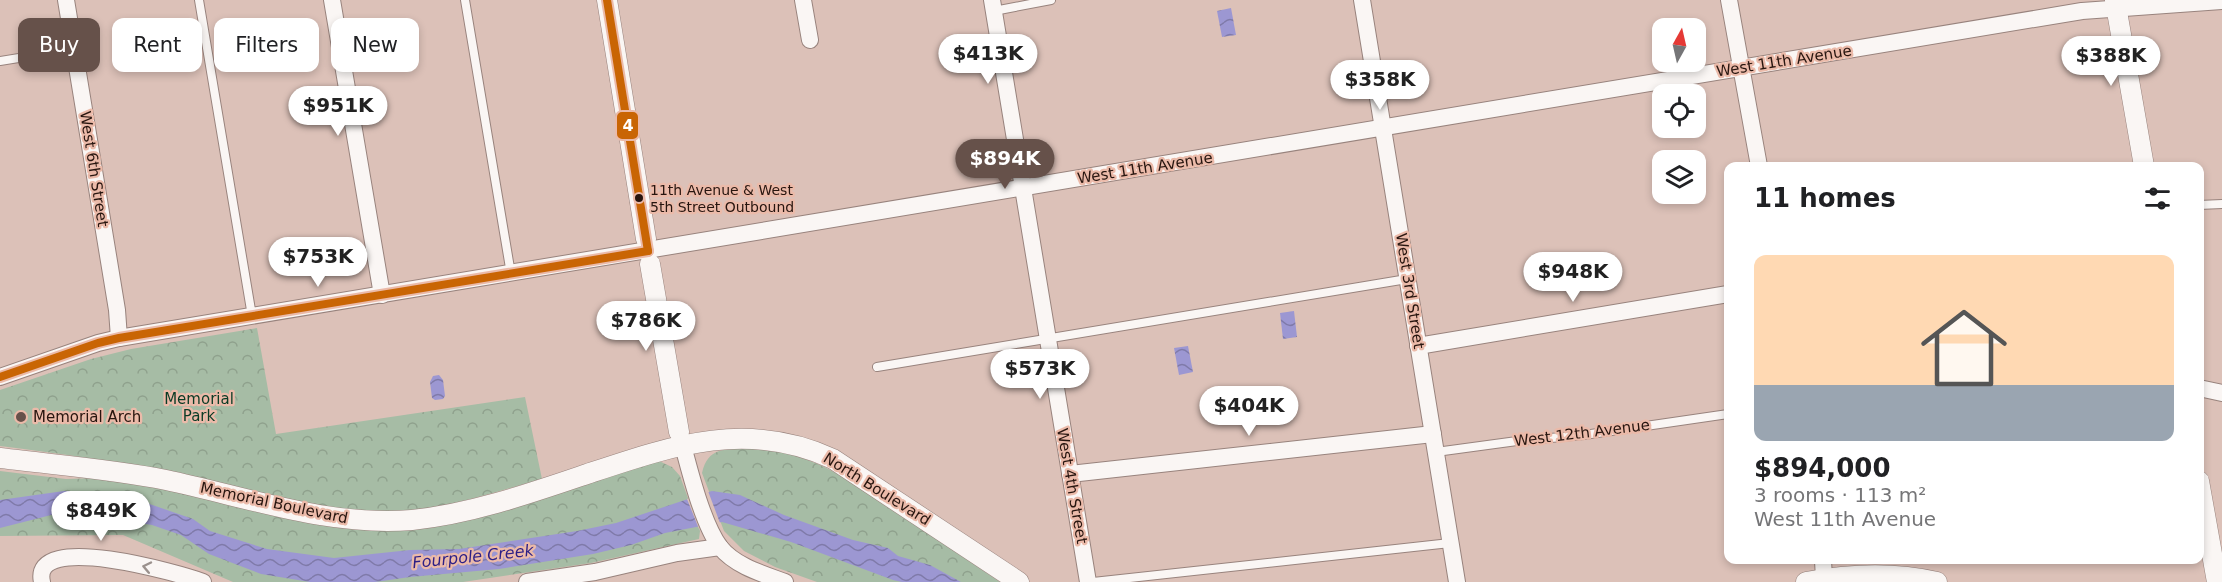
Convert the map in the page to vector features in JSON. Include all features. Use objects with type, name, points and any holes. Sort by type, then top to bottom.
[{"type":"street","name":"West 6th Street","points":[[66,0],[69,18]]},
{"type":"street","points":[[332,0],[382,295]]},
{"type":"street","points":[[607,0],[681,439],[698,495],[720,546],[744,565],[784,582]]},
{"type":"street","points":[[803,0],[810,40]]},
{"type":"street","name":"West 3rd Street","points":[[1362,0],[1457,582]]},
{"type":"street","points":[[1729,0],[1758,162]]},
{"type":"street","name":"West 11th Avenue","points":[[0,377],[119,338],[2116,4],[2222,1]]},
{"type":"street","points":[[2116,4],[2143,162]]},
{"type":"street","name":"West 4th Street","points":[[993,6],[1088,582]]},
{"type":"street","name":"West 6th Street","points":[[78,72],[117,312],[119,338]]},
{"type":"street","points":[[1418,346],[1724,295]]},
{"type":"street","points":[[2204,389],[2222,393]]},
{"type":"street","points":[[1070,474],[1433,434]]},
{"type":"street","name":"Memorial Boulevard","points":[[0,458],[123,472],[317,514],[350,520],[382,521],[430,517],[487,505],[654,451],[681,439]]},
{"type":"street","name":"North Boulevard","points":[[681,439],[770,439],[813,449],[857,473],[1020,582]]},
{"type":"street","points":[[2204,500],[2216,545],[2217,582]]},
{"type":"street","points":[[527,582],[595,572],[677,553],[720,546]]},
{"type":"street","points":[[42,582],[41,573],[44,566],[60,557],[71,556],[170,572],[203,582]]},
{"type":"street","points":[[1818,573],[1900,576],[1937,582]]},
{"type":"lane","points":[[199,0],[252,317]]},
{"type":"lane","points":[[465,0],[511,274]]},
{"type":"lane","points":[[993,6],[1051,0]]},
{"type":"lane","points":[[0,62],[18,59]]},
{"type":"lane","points":[[2204,206],[2222,204]]},
{"type":"lane","points":[[877,367],[1407,279]]},
{"type":"lane","name":"West 12th Avenue","points":[[1436,452],[1584,435],[1724,415]]},
{"type":"lane","points":[[1093,582],[1450,543]]},
{"type":"green space","name":"Memorial Park","points":[[257,328],[276,434],[525,397],[542,479],[426,508],[386,512],[361,511],[337,509],[287,499],[142,467],[0,446],[0,390],[91,359],[131,349]]},
{"type":"green space","points":[[746,448],[792,455],[831,470],[866,491],[1000,582],[817,582],[775,567],[744,551],[724,531],[702,473],[708,458],[718,451]]},
{"type":"green space","points":[[659,461],[672,467],[680,476],[700,531],[699,539],[591,563],[463,582],[233,582],[123,535],[0,536],[0,471],[66,479],[96,478],[151,486],[312,523],[348,529],[377,530]]},
{"type":"water","points":[[1231,8],[1236,35],[1222,37],[1217,11]]},
{"type":"water","points":[[1294,311],[1297,337],[1283,339],[1280,313]]},
{"type":"water","points":[[1188,346],[1193,372],[1179,375],[1174,348]]},
{"type":"water","points":[[439,375],[443,380],[445,396],[443,399],[435,400],[432,398],[430,382],[433,376]]},
{"type":"water","name":"Fourpole Creek","points":[[64,491],[101,493],[138,500],[193,519],[210,531],[267,549],[334,558],[410,550],[459,549],[577,531],[616,523],[712,491],[740,495],[784,515],[853,540],[888,548],[898,556],[930,565],[961,582],[893,580],[791,542],[722,522],[665,533],[631,545],[593,554],[499,569],[375,582],[310,582],[261,574],[209,554],[181,535],[152,525],[75,512],[59,513],[0,528],[0,500]]},
{"type":"pier","points":[[708,491],[720,523],[699,529],[687,499]]},
{"type":"transit line","name":"4","points":[[607,0],[648,251]]},
{"type":"transit line","name":"4","points":[[0,377],[119,338],[648,251]]},
{"type":"place","name":"11th Avenue & West 5th Street Outbound","points":[[639,198]]},
{"type":"place","name":"Memorial Arch","points":[[21,417]]}]
